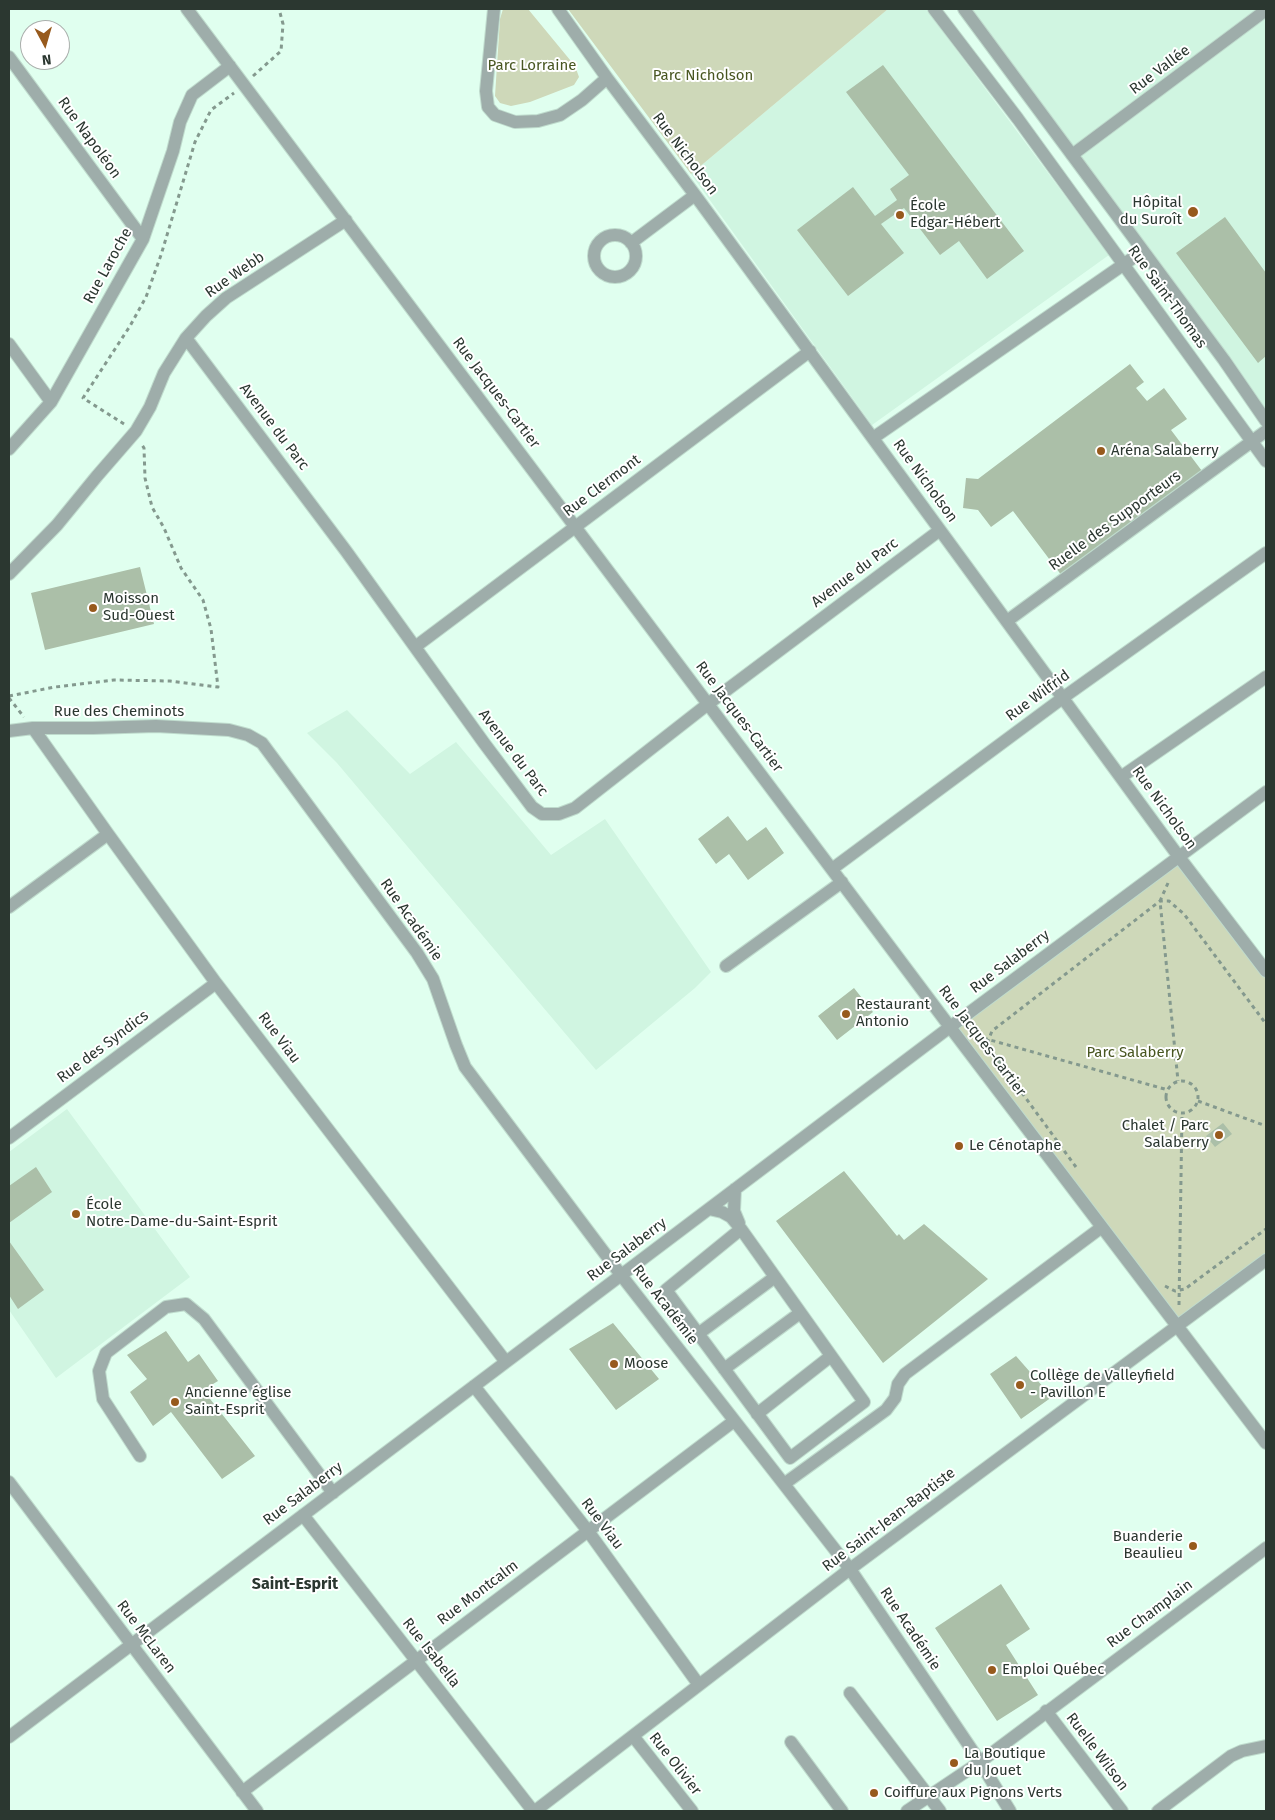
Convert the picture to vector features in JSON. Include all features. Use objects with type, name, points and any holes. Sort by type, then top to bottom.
[{"type":"street","name":"Rue Jacques-Cartier","points":[[187,9],[950,1027],[1266,1443]]},
{"type":"street","points":[[494,9],[486,92],[488,107],[495,115],[515,122],[538,121],[560,115],[582,100],[608,78]]},
{"type":"street","name":"Rue Nicholson","points":[[558,9],[1064,697],[1179,857],[1266,971]]},
{"type":"street","name":"Rue Saint-Thomas","points":[[934,9],[1018,119],[1266,461]]},
{"type":"street","name":"Rue Saint-Thomas","points":[[964,9],[1224,360],[1266,421]]},
{"type":"street","name":"Rue Vallée","points":[[1072,155],[1266,10]]},
{"type":"street","name":"Rue Napoléon","points":[[9,56],[143,239]]},
{"type":"street","name":"Rue Laroche","points":[[9,449],[52,402],[143,239],[173,151],[180,122],[192,95],[230,66]]},
{"type":"street","points":[[631,243],[695,195]]},
{"type":"street","name":"Rue Webb","points":[[9,574],[57,525],[96,476],[136,431],[150,407],[164,372],[186,338],[226,298],[346,220]]},
{"type":"street","points":[[873,438],[1143,251]]},
{"type":"street","name":"Avenue du Parc","points":[[186,338],[346,551],[532,807],[542,814],[560,814],[575,808],[708,704],[940,530]]},
{"type":"street","points":[[9,344],[52,402]]},
{"type":"street","name":"Rue Clermont","points":[[415,647],[810,351]]},
{"type":"street","name":"Ruelle des Supporteurs","points":[[1007,621],[1266,431]]},
{"type":"street","name":"Rue Wilfrid","points":[[832,869],[1064,697],[1266,553]]},
{"type":"street","points":[[1121,777],[1266,677]]},
{"type":"street","name":"Rue des Cheminots","points":[[9,731],[33,728],[156,726],[229,730]]},
{"type":"street","name":"Rue Viau","points":[[33,728],[216,982],[506,1362]]},
{"type":"street","name":"Rue Académie","points":[[229,730],[262,743],[417,953],[432,979],[465,1066],[621,1275],[850,1568],[980,1762],[1010,1811]]},
{"type":"street","name":"Rue Salaberry","points":[[9,1737],[734,1189],[1266,792]]},
{"type":"street","points":[[9,907],[108,834]]},
{"type":"street","points":[[726,966],[842,882]]},
{"type":"street","name":"Rue des Syndics","points":[[9,1138],[216,982]]},
{"type":"street","points":[[734,1189],[734,1212],[741,1229]]},
{"type":"street","points":[[709,1209],[722,1212],[731,1217],[741,1229],[864,1402],[790,1458],[666,1290],[741,1229]]},
{"type":"street","points":[[784,1484],[886,1410],[895,1398],[898,1384],[905,1374],[1102,1227]]},
{"type":"street","name":"Rue Saint-Jean-Baptiste","points":[[534,1811],[850,1568],[1266,1260]]},
{"type":"street","points":[[698,1334],[775,1278]]},
{"type":"street","points":[[140,1456],[102,1399],[99,1371],[106,1353],[166,1307],[186,1304],[204,1319],[333,1493]]},
{"type":"street","points":[[724,1369],[800,1313]]},
{"type":"street","points":[[757,1414],[831,1356]]},
{"type":"street","name":"Rue Viau","points":[[474,1386],[588,1532],[700,1685]]},
{"type":"street","name":"Rue Montcalm","points":[[242,1792],[734,1421]]},
{"type":"street","name":"Rue McLaren","points":[[9,1482],[257,1811]]},
{"type":"street","name":"Rue Isabella","points":[[303,1515],[534,1811]]},
{"type":"street","name":"Rue Champlain","points":[[907,1811],[980,1762],[1266,1548]]},
{"type":"street","points":[[850,1693],[940,1811]]},
{"type":"street","name":"Ruelle Wilson","points":[[1046,1712],[1122,1811]]},
{"type":"street","name":"Rue Olivier","points":[[633,1736],[692,1811]]},
{"type":"street","points":[[791,1742],[842,1811]]},
{"type":"street","points":[[1158,1811],[1232,1756],[1242,1751],[1266,1746]]},
{"type":"path","points":[[33,728],[9,697],[55,687],[114,680],[170,681],[218,687],[211,629],[203,600],[181,568],[164,528],[152,507],[145,478],[144,448],[136,431],[83,398],[130,326],[146,297],[161,255],[195,142],[211,110],[244,84],[281,50],[283,24],[279,9]]},
{"type":"path","points":[[1178,1081],[1160,901],[1179,857]]},
{"type":"path","points":[[1080,1172],[993,1052],[988,1041],[992,1030],[1160,901],[1169,902],[1184,914],[1266,1024]]},
{"type":"path","points":[[988,1041],[1168,1090]]},
{"type":"path","points":[[1178,1081],[1188,1081],[1198,1092],[1198,1101],[1192,1110],[1182,1113],[1172,1109],[1166,1100],[1170,1086],[1178,1081]]},
{"type":"path","points":[[1198,1101],[1266,1126]]},
{"type":"path","points":[[1180,1290],[1182,1113]]},
{"type":"path","points":[[1162,1284],[1175,1291],[1185,1289],[1266,1229]]},
{"type":"shaded area","name":"École Edgar-Hébert","points":[[888,9],[926,9],[1109,255],[872,425],[691,174]]},
{"type":"shaded area","name":"Hôpital du Suroît","points":[[972,9],[1266,9],[1266,416]]},
{"type":"shaded area","points":[[347,710],[410,774],[456,742],[551,855],[605,819],[711,972],[695,988],[596,1070],[337,763],[307,733]]},
{"type":"shaded area","name":"École Notre-Dame-du-Saint-Esprit","points":[[67,1109],[190,1277],[56,1378],[9,1310],[9,1152]]},
{"type":"green space","name":"Parc Lorraine","points":[[503,9],[528,9],[575,66],[579,77],[574,85],[530,102],[511,106],[500,103],[495,96],[500,19]]},
{"type":"green space","name":"Parc Nicholson","points":[[568,9],[888,9],[691,174]]},
{"type":"green space","name":"Parc Salaberry","points":[[1179,857],[1266,971],[1266,1260],[1177,1326],[950,1027]]},
{"type":"building","points":[[883,65],[1024,251],[987,279],[959,241],[940,255],[904,208],[881,224],[904,253],[848,296],[797,230],[853,187],[875,216],[897,200],[890,189],[909,175],[846,92]]},
{"type":"building","points":[[1225,217],[1266,273],[1266,356],[1258,363],[1176,253]]},
{"type":"building","name":"Aréna Salaberry","points":[[1130,364],[1144,382],[1136,388],[1147,401],[1164,388],[1187,419],[1171,430],[1202,471],[1062,576],[1013,511],[991,527],[978,510],[963,508],[966,478],[978,479]]},
{"type":"building","name":"Moisson Sud-Ouest","points":[[140,567],[154,624],[45,650],[31,593]]},
{"type":"building","points":[[728,816],[747,841],[766,827],[784,853],[748,880],[729,854],[716,864],[698,839]]},
{"type":"building","name":"Restaurant Antonio","points":[[854,988],[873,1012],[837,1040],[818,1016]]},
{"type":"building","name":"Chalet / Parc Salaberry","points":[[1223,1123],[1232,1134],[1215,1147],[1206,1136]]},
{"type":"building","points":[[36,1167],[52,1192],[9,1223],[9,1186]]},
{"type":"building","points":[[844,1171],[897,1236],[899,1234],[904,1240],[924,1224],[988,1279],[883,1363],[776,1221]]},
{"type":"building","points":[[9,1241],[44,1290],[18,1309],[9,1295]]},
{"type":"building","name":"Moose","points":[[613,1323],[659,1379],[616,1410],[569,1349]]},
{"type":"building","name":"Ancienne église Saint-Esprit","points":[[166,1331],[188,1362],[199,1354],[218,1381],[203,1390],[255,1456],[222,1479],[171,1412],[153,1426],[130,1392],[147,1379],[127,1355]]},
{"type":"building","name":"Collège de Valleyfield - Pavillon E","points":[[1016,1356],[1052,1397],[1021,1419],[990,1374]]},
{"type":"building","name":"Emploi Québec","points":[[1001,1584],[1030,1629],[1006,1645],[1038,1695],[997,1721],[935,1628]]},
{"type":"place","name":"Hôpital du Suroît","points":[[1193,212]]},
{"type":"place","name":"École Edgar-Hébert","points":[[900,215]]},
{"type":"place","name":"Aréna Salaberry","points":[[1101,451]]},
{"type":"place","name":"Moisson Sud-Ouest","points":[[93,608]]},
{"type":"place","name":"Restaurant Antonio","points":[[846,1014]]},
{"type":"place","name":"Chalet / Parc Salaberry","points":[[1219,1135]]},
{"type":"place","name":"Le Cénotaphe","points":[[959,1146]]},
{"type":"place","name":"École Notre-Dame-du-Saint-Esprit","points":[[76,1214]]},
{"type":"place","name":"Moose","points":[[614,1364]]},
{"type":"place","name":"Collège de Valleyfield - Pavillon E","points":[[1020,1385]]},
{"type":"place","name":"Ancienne église Saint-Esprit","points":[[175,1402]]},
{"type":"place","name":"Buanderie Beaulieu","points":[[1193,1546]]},
{"type":"place","name":"Emploi Québec","points":[[992,1670]]},
{"type":"place","name":"La Boutique du Jouet","points":[[954,1763]]},
{"type":"place","name":"Coiffure aux Pignons Verts","points":[[874,1793]]},
{"type":"district","name":"Saint-Esprit","points":[[295,1585]]}]
